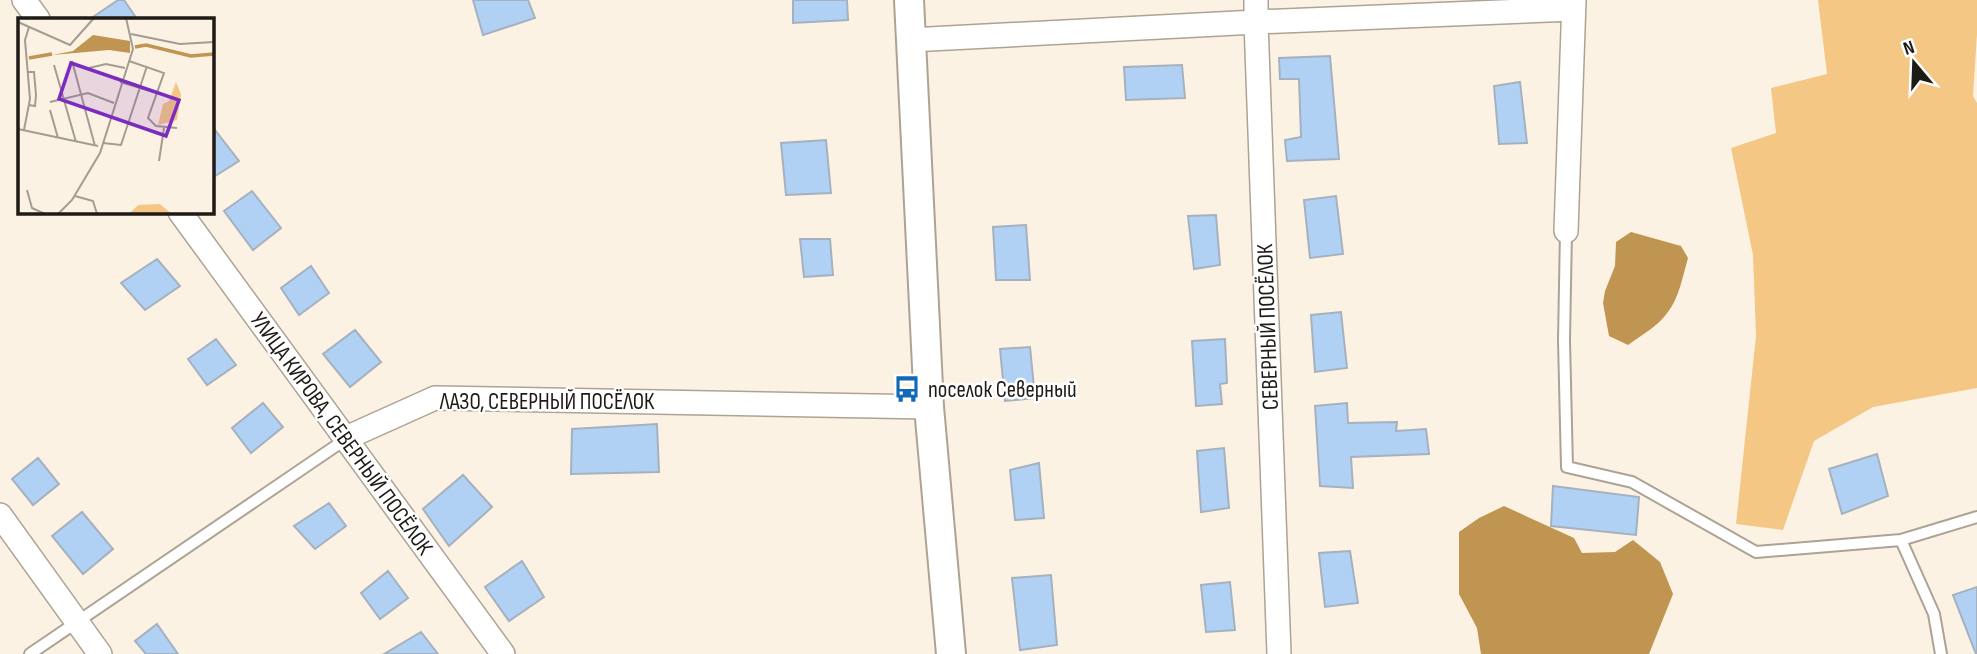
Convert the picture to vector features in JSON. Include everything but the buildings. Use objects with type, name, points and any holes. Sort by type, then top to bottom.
[{"type":"street","points":[[24,0],[37,18]]},
{"type":"street","points":[[909,0],[929,407],[951,654]]},
{"type":"street","points":[[910,40],[1256,11],[1574,4],[1566,231]]},
{"type":"street","name":"СЕВЕРНЫЙ ПОСЁЛОК","points":[[1256,11],[1279,654]]},
{"type":"street","name":"УЛИЦА КИРОВА, СЕВЕРНЫЙ ПОСЁЛОК","points":[[181,214],[503,654]]},
{"type":"street","name":"ЛАЗО, СЕВЕРНЫЙ ПОСЁЛОК","points":[[346,438],[435,398],[929,407]]},
{"type":"street","points":[[0,515],[100,654]]},
{"type":"lane","points":[[1566,231],[1564,340],[1567,467],[1632,482],[1756,552],[1901,540],[1977,517]]},
{"type":"lane","name":"ЛАЗО, СЕВЕРНЫЙ ПОСЁЛОК","points":[[30,654],[346,438]]},
{"type":"lane","points":[[1901,540],[1934,614],[1941,654]]},
{"type":"shaded area","points":[[1818,0],[1977,0],[1973,96],[1977,103],[1977,388],[1873,407],[1814,441],[1783,530],[1736,524],[1756,336],[1753,255],[1731,148],[1776,133],[1771,88],[1827,74]]},
{"type":"shaded area","points":[[1631,232],[1681,246],[1688,258],[1678,293],[1668,312],[1655,326],[1628,345],[1609,336],[1603,303],[1615,266],[1616,242]]},
{"type":"shaded area","points":[[1504,506],[1574,538],[1582,553],[1615,552],[1633,540],[1660,562],[1673,594],[1649,654],[1481,654],[1477,628],[1459,594],[1459,532],[1479,518]]},
{"type":"place","name":"поселок Северный","points":[[907,389]]}]
